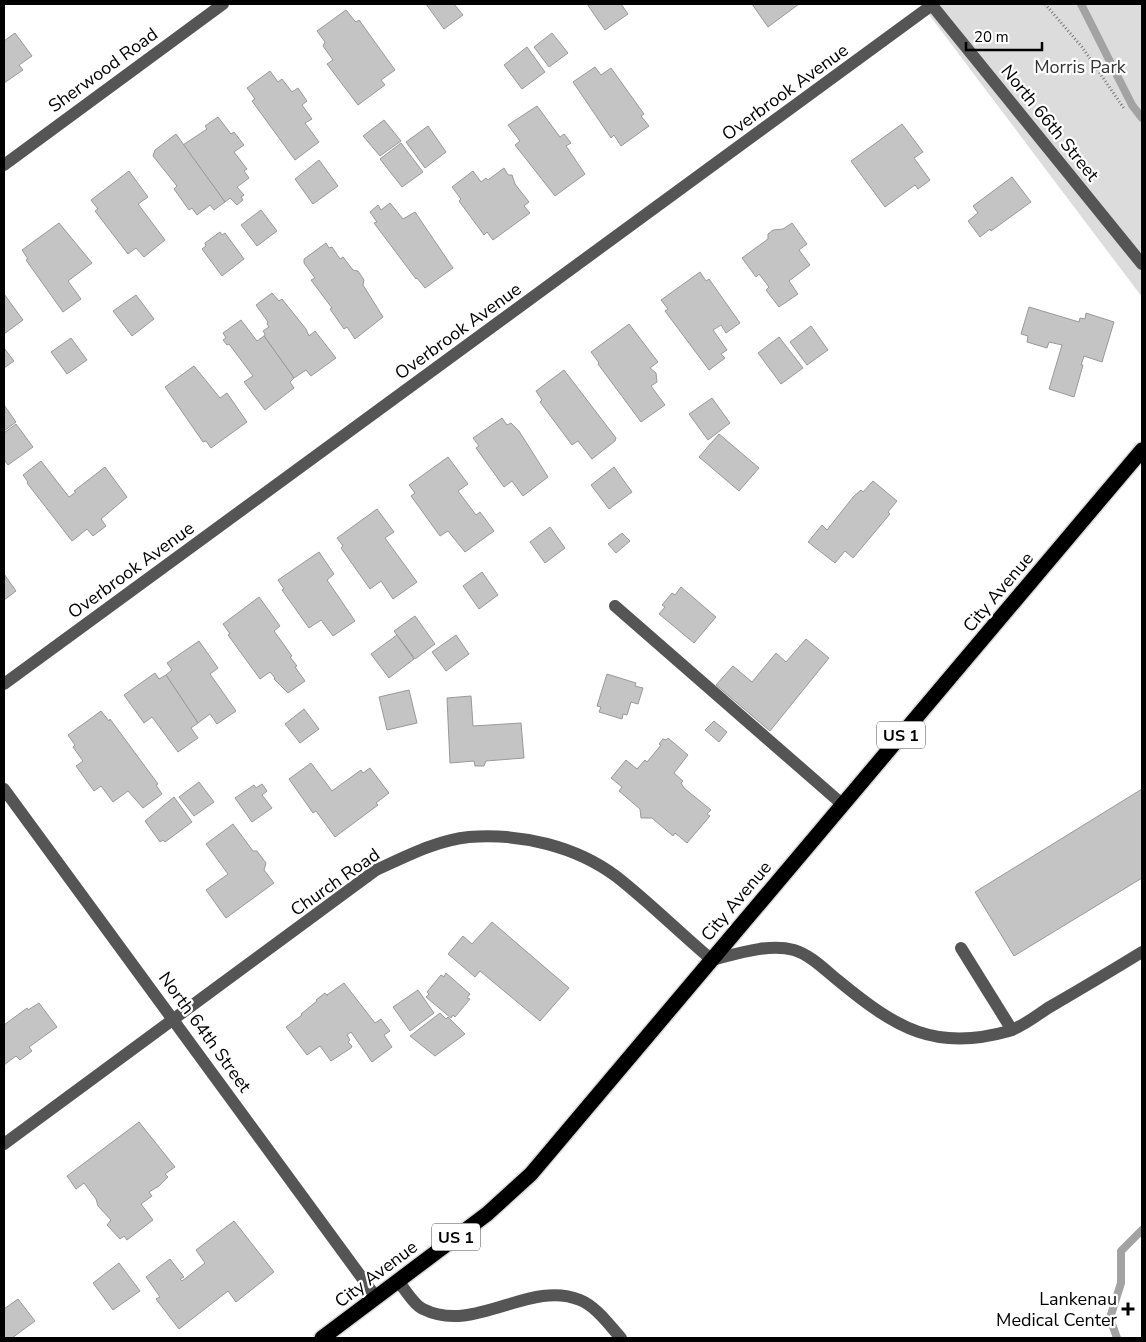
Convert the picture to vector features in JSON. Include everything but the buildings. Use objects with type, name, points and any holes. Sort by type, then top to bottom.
[{"type":"highway","name":"City Avenue","points":[[322,1338],[487,1214],[531,1174],[1142,450]]},
{"type":"street","name":"Sherwood Road","points":[[4,165],[223,4]]},
{"type":"street","name":"North 66th Street","points":[[932,5],[1142,264]]},
{"type":"street","name":"Overbrook Avenue","points":[[4,684],[932,5]]},
{"type":"street","points":[[615,606],[842,804]]},
{"type":"street","name":"North 64th Street","points":[[4,789],[376,1297]]},
{"type":"street","name":"Church Road","points":[[4,1144],[376,870],[419,850],[468,837],[523,838],[579,855],[616,876],[712,960]]},
{"type":"street","points":[[961,948],[1012,1030]]},
{"type":"street","points":[[712,960],[749,950],[794,950],[809,958],[878,1012],[916,1033],[940,1038],[966,1039],[1012,1030],[1142,952]]},
{"type":"street","points":[[398,1281],[422,1309],[454,1316],[471,1315],[546,1296],[563,1296],[580,1300],[594,1308],[622,1338]]},
{"type":"path","points":[[1045,4],[1082,47],[1125,110]]},
{"type":"green space","name":"Morris Park","points":[[921,4],[1142,4],[1142,297]]},
{"type":"waterway","points":[[1081,4],[1132,105],[1142,118]]},
{"type":"waterway","points":[[1117,1338],[1110,1318],[1121,1283],[1121,1251],[1142,1230]]},
{"type":"place","name":"Lankenau Medical Center","points":[[1128,1309]]}]
